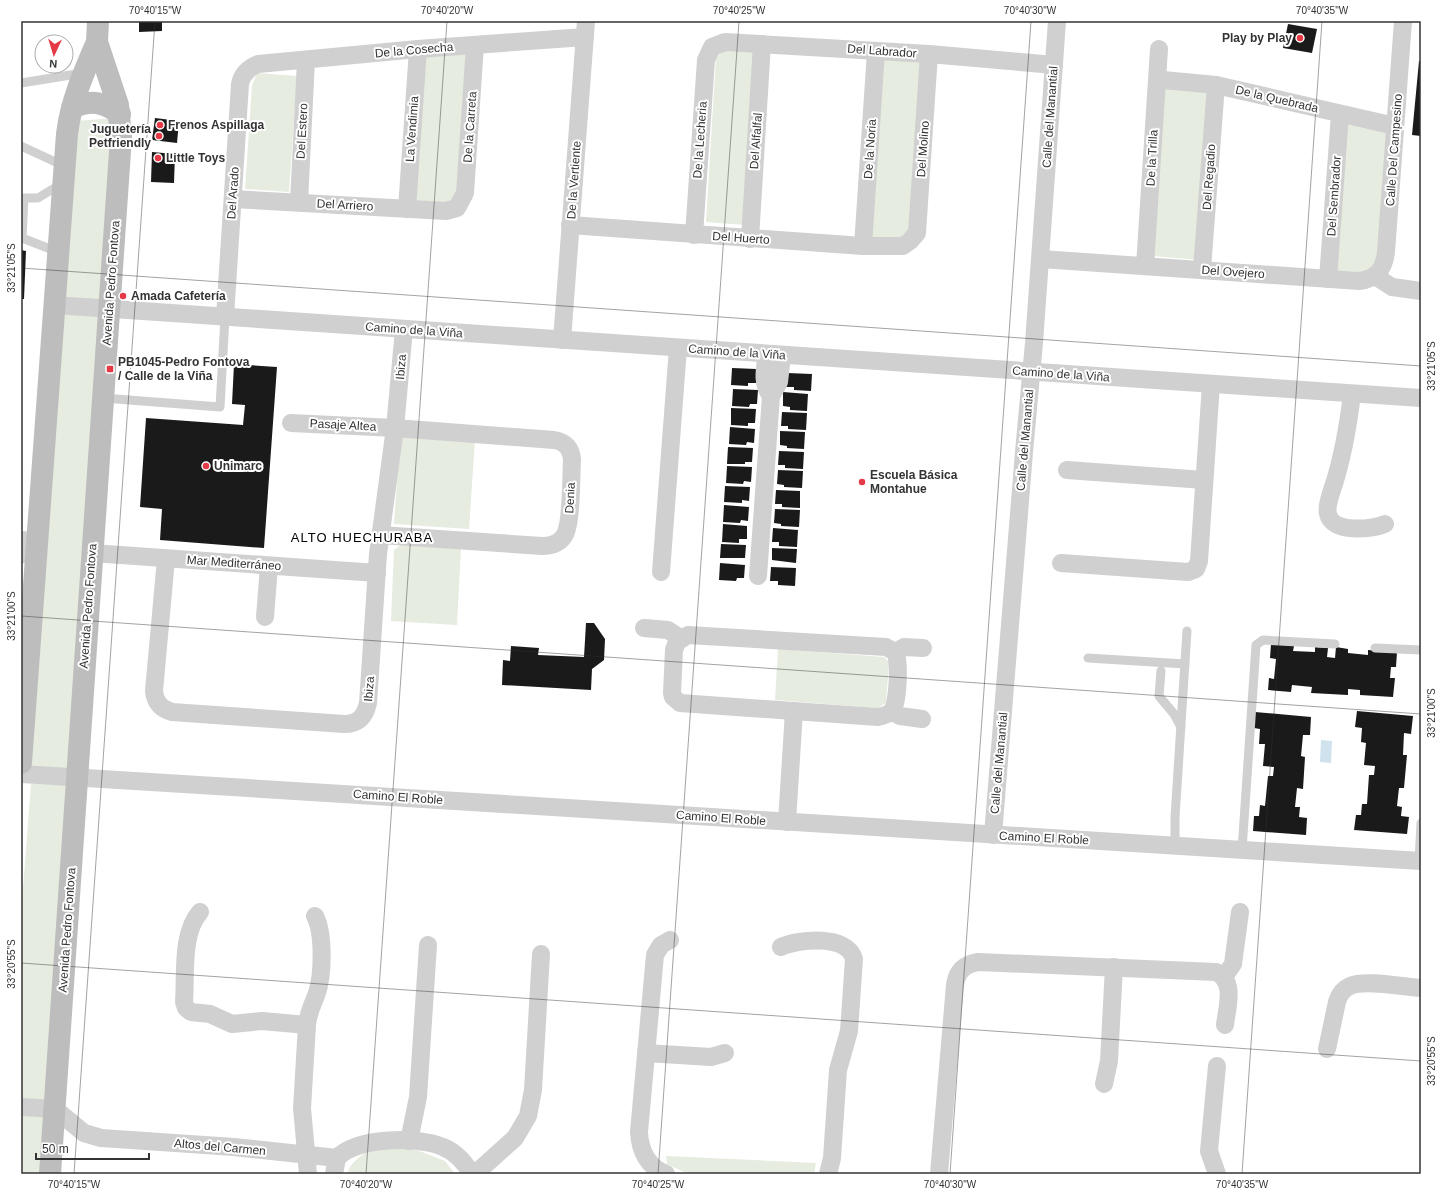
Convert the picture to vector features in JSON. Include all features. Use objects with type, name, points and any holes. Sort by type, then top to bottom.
[{"type":"street","name":"Avenida Pedro Fontova","points":[[50,1174],[121,137],[120,114],[98,42],[98,21]]},
{"type":"street","name":"Calle del Manantial","points":[[993,835],[1041,259],[1057,21]]},
{"type":"street","name":"Calle Del Campesino","points":[[1375,276],[1383,266],[1386,252],[1403,21]]},
{"type":"street","name":"De la Cosecha","points":[[246,71],[258,64],[475,44],[585,29]]},
{"type":"street","name":"De la Vertiente","points":[[562,340],[585,29]]},
{"type":"street","name":"Avenida Pedro Fontova","points":[[21,763],[29,547],[54,305],[68,122],[83,73],[98,42]]},
{"type":"street","name":"Del Labrador","points":[[712,46],[720,42],[762,44],[929,54],[1054,65]]},
{"type":"street","name":"De la Carreta","points":[[457,208],[465,193],[475,44]]},
{"type":"street","name":"Del Alfalfal","points":[[750,238],[762,44]]},
{"type":"street","name":"De la Lecheria","points":[[694,235],[706,60],[712,46]]},
{"type":"street","name":"La Vendimia","points":[[407,209],[418,49]]},
{"type":"street","name":"De la Trilla","points":[[1145,266],[1159,50]]},
{"type":"street","name":"De la Noria","points":[[864,246],[876,51]]},
{"type":"street","name":"Del Molino","points":[[910,241],[916,233],[929,54]]},
{"type":"street","name":"Del Estero","points":[[299,202],[306,60]]},
{"type":"street","name":"Del Arado","points":[[225,317],[240,84],[246,71]]},
{"type":"street","name":"De la Quebrada","points":[[1157,81],[1164,80],[1216,85],[1396,126]]},
{"type":"street","name":"Del Regadio","points":[[1202,269],[1216,85]]},
{"type":"street","points":[[72,108],[92,102],[103,103],[120,114]]},
{"type":"street","name":"Del Sembrador","points":[[1328,279],[1340,114]]},
{"type":"street","name":"Del Arriero","points":[[233,199],[407,209],[446,210],[457,208]]},
{"type":"street","name":"Del Huerto","points":[[570,225],[864,246],[903,246],[910,241]]},
{"type":"street","name":"Del Ovejero","points":[[1041,259],[1359,281],[1375,276]]},
{"type":"street","points":[[1375,276],[1392,287],[1421,291]]},
{"type":"street","name":"Camino de la Viña","points":[[54,305],[1421,398]]},
{"type":"street","name":"Ibiza","points":[[166,559],[154,690],[154,696],[160,706],[172,712],[344,724],[360,720],[367,709],[376,573],[380,534],[396,428],[404,329]]},
{"type":"street","points":[[661,572],[678,348]]},
{"type":"street","points":[[758,576],[771,396],[779,382],[774,354]]},
{"type":"street","points":[[1061,563],[1193,571],[1198,565],[1210,384]]},
{"type":"street","points":[[1352,394],[1342,462],[1328,503],[1327,512],[1332,522],[1342,527],[1369,529],[1385,524]]},
{"type":"street","name":"Pasaje Altea","points":[[291,423],[396,428]]},
{"type":"street","name":"Denia","points":[[380,534],[549,546],[561,540],[567,531],[568,525],[572,459],[570,450],[564,443],[554,440],[396,428]]},
{"type":"street","points":[[1067,470],[1204,480]]},
{"type":"street","name":"Mar Mediterráneo","points":[[92,553],[376,573]]},
{"type":"street","points":[[265,617],[269,566]]},
{"type":"street","points":[[644,628],[668,630],[680,638],[692,635],[886,646],[895,652],[898,661],[896,703],[892,711],[884,716],[878,717],[684,704],[676,701],[672,693],[674,650],[680,638]]},
{"type":"street","points":[[895,652],[904,647],[923,648]]},
{"type":"street","points":[[781,822],[788,711]]},
{"type":"street","points":[[892,711],[900,716],[922,719]]},
{"type":"street","name":"Camino El Roble","points":[[21,774],[1420,861]]},
{"type":"street","points":[[200,912],[192,923],[188,935],[184,1002],[186,1008],[191,1012],[210,1014],[232,1024],[262,1021],[307,1025]]},
{"type":"street","points":[[1224,977],[1233,964],[1240,912]]},
{"type":"street","points":[[308,1174],[308,1155],[304,1140],[302,1108],[308,1015],[319,982],[322,936],[315,916]]},
{"type":"street","points":[[666,1174],[656,1169],[646,1159],[639,1141],[639,1117],[655,956],[661,945],[670,940]]},
{"type":"street","points":[[781,947],[804,941],[838,944],[850,950],[854,959],[849,1031],[838,1070],[832,1158],[828,1174]]},
{"type":"street","points":[[409,1141],[418,1097],[428,945]]},
{"type":"street","points":[[474,1174],[515,1138],[528,1116],[533,1090],[541,954]]},
{"type":"street","points":[[943,1174],[955,985],[958,973],[966,965],[978,962],[1211,971],[1224,977],[1229,987],[1225,1025]]},
{"type":"street","points":[[1104,1084],[1109,1061],[1114,967]]},
{"type":"street","points":[[1327,1048],[1336,1002],[1339,995],[1349,986],[1360,983],[1421,988]]},
{"type":"street","points":[[646,1053],[711,1057],[725,1053]]},
{"type":"street","points":[[1217,1066],[1210,1150],[1217,1174]]},
{"type":"street","points":[[21,1106],[55,1109]]},
{"type":"street","name":"Altos del Carmen","points":[[55,1109],[84,1133],[101,1138],[234,1147],[308,1155],[336,1166],[345,1151],[359,1145],[380,1142],[409,1141],[443,1147],[459,1158],[474,1174]]},
{"type":"lane","points":[[21,83],[83,73]]},
{"type":"lane","points":[[21,80],[21,89]]},
{"type":"lane","points":[[21,146],[63,174],[38,198],[24,198],[22,238],[58,252]]},
{"type":"lane","points":[[103,398],[220,407],[225,317]]},
{"type":"lane","points":[[1176,846],[1175,817],[1187,630]]},
{"type":"lane","points":[[1242,850],[1256,645],[1263,640],[1335,644]]},
{"type":"lane","points":[[1375,648],[1421,650]]},
{"type":"lane","points":[[1088,658],[1185,664]]},
{"type":"lane","points":[[1161,670],[1159,696],[1174,714],[1181,728]]},
{"type":"lane","points":[[1420,861],[1421,823]]},
{"type":"shaded area","points":[[725,49],[756,51],[745,225],[706,222],[716,58]]},
{"type":"shaded area","points":[[468,54],[460,192],[455,202],[413,203],[423,57]]},
{"type":"shaded area","points":[[882,57],[922,60],[911,232],[903,240],[870,238]]},
{"type":"shaded area","points":[[257,73],[297,76],[289,192],[245,189],[252,86]]},
{"type":"shaded area","points":[[1166,83],[1209,90],[1199,260],[1152,256],[1164,91]]},
{"type":"shaded area","points":[[115,118],[74,770],[31,768],[76,121]]},
{"type":"shaded area","points":[[1346,121],[1389,131],[1380,252],[1372,267],[1363,272],[1333,271]]},
{"type":"shaded area","points":[[400,435],[475,440],[469,529],[394,524]]},
{"type":"shaded area","points":[[402,544],[461,548],[457,625],[391,621],[394,550]]},
{"type":"shaded area","points":[[778,649],[884,657],[889,662],[886,703],[878,708],[775,700]]},
{"type":"shaded area","points":[[31,784],[72,785],[44,1174],[21,1174],[21,915]]},
{"type":"shaded area","points":[[393,1147],[417,1150],[445,1161],[455,1174],[348,1174],[351,1166],[365,1153],[375,1149]]},
{"type":"shaded area","points":[[666,1156],[816,1163],[814,1174],[688,1174],[667,1164]]},
{"type":"water","points":[[1321,740],[1332,741],[1331,763],[1320,762]]},
{"type":"building","points":[[139,21],[162,21],[162,31],[139,32]]},
{"type":"building","name":"Play by Play","points":[[1288,24],[1317,29],[1312,53],[1283,48]]},
{"type":"building","points":[[1419,61],[1421,61],[1421,136],[1412,135]]},
{"type":"building","points":[[155,118],[179,121],[177,143],[152,140]]},
{"type":"building","points":[[152,152],[175,154],[174,183],[151,182]]},
{"type":"building","points":[[21,250],[26,251],[24,299],[21,299]]},
{"type":"building","name":"Unimarc","points":[[234,364],[277,367],[264,548],[160,540],[162,509],[140,507],[146,418],[243,425],[245,405],[232,404]]},
{"type":"building","points":[[732,368],[756,369],[756,383],[748,383],[748,386],[731,385]]},
{"type":"building","points":[[787,373],[812,374],[811,391],[794,390],[794,387],[786,387]]},
{"type":"building","points":[[733,389],[758,390],[757,404],[750,404],[749,407],[732,406]]},
{"type":"building","points":[[783,392],[808,394],[807,411],[790,410],[790,407],[783,406]]},
{"type":"building","points":[[731,408],[756,409],[755,423],[748,423],[748,426],[731,425]]},
{"type":"building","points":[[782,412],[807,413],[806,430],[788,429],[788,426],[781,426]]},
{"type":"building","points":[[730,427],[755,429],[754,443],[747,442],[746,445],[729,444]]},
{"type":"building","points":[[780,431],[805,432],[804,449],[787,448],[787,446],[780,445]]},
{"type":"building","points":[[728,447],[753,448],[752,462],[745,462],[745,464],[727,464]]},
{"type":"building","points":[[779,451],[804,452],[803,469],[785,468],[785,465],[778,465]]},
{"type":"building","points":[[727,466],[752,467],[751,482],[744,481],[743,484],[726,483]]},
{"type":"building","points":[[778,470],[803,471],[802,488],[784,487],[784,485],[777,484]]},
{"type":"building","points":[[725,486],[750,487],[749,501],[742,500],[742,503],[724,502]]},
{"type":"building","points":[[776,490],[800,491],[800,508],[782,507],[782,504],[775,504]]},
{"type":"building","points":[[724,505],[749,507],[748,521],[741,520],[740,523],[723,522]]},
{"type":"building","points":[[775,509],[800,510],[799,527],[781,526],[781,524],[774,523]]},
{"type":"building","points":[[723,524],[747,526],[747,539],[739,539],[739,543],[722,542]]},
{"type":"building","points":[[773,528],[798,530],[797,547],[779,546],[779,542],[772,542]]},
{"type":"building","points":[[721,544],[746,545],[745,558],[720,558]]},
{"type":"building","points":[[772,548],[797,549],[796,563],[772,560]]},
{"type":"building","points":[[720,563],[745,565],[744,578],[737,578],[736,581],[719,580]]},
{"type":"building","points":[[771,567],[796,568],[795,586],[778,585],[778,581],[770,581]]},
{"type":"building","points":[[586,623],[594,623],[605,639],[604,660],[592,669],[591,690],[502,685],[503,660],[510,661],[511,646],[539,648],[538,655],[584,657]]},
{"type":"building","points":[[1271,644],[1294,646],[1293,651],[1315,652],[1315,647],[1328,648],[1327,657],[1335,658],[1336,647],[1348,649],[1348,653],[1368,655],[1368,650],[1397,652],[1396,667],[1391,667],[1390,678],[1395,678],[1393,697],[1360,695],[1360,690],[1348,689],[1348,695],[1311,693],[1312,687],[1292,685],[1291,692],[1268,690],[1269,678],[1274,679],[1276,659],[1270,658]]},
{"type":"building","points":[[1357,711],[1413,716],[1411,734],[1404,733],[1403,755],[1407,755],[1404,788],[1399,788],[1397,806],[1402,807],[1401,816],[1409,817],[1407,834],[1354,830],[1356,815],[1361,815],[1362,804],[1367,804],[1369,775],[1374,775],[1375,766],[1364,765],[1366,743],[1361,742],[1362,728],[1355,727]]},
{"type":"building","points":[[1255,712],[1311,717],[1310,735],[1303,735],[1301,756],[1305,757],[1303,789],[1297,788],[1295,807],[1300,807],[1299,817],[1307,818],[1306,835],[1253,831],[1254,816],[1259,816],[1260,805],[1265,806],[1268,776],[1273,776],[1274,767],[1263,766],[1265,744],[1259,744],[1260,729],[1254,728]]},
{"type":"place","name":"Play by Play","points":[[1300,38]]},
{"type":"place","name":"Frenos Aspillaga","points":[[160,125]]},
{"type":"place","name":"Juguetería Petfriendly","points":[[159,136]]},
{"type":"place","name":"Little Toys","points":[[158,158]]},
{"type":"place","name":"Amada Cafetería","points":[[123,296]]},
{"type":"place","name":"PB1045-Pedro Fontova / Calle de la Viña","points":[[110,369]]},
{"type":"place","name":"Unimarc","points":[[206,466]]},
{"type":"place","name":"Escuela Básica Montahue","points":[[862,482]]},
{"type":"district","name":"ALTO HUECHURABA","points":[[362,537]]}]
